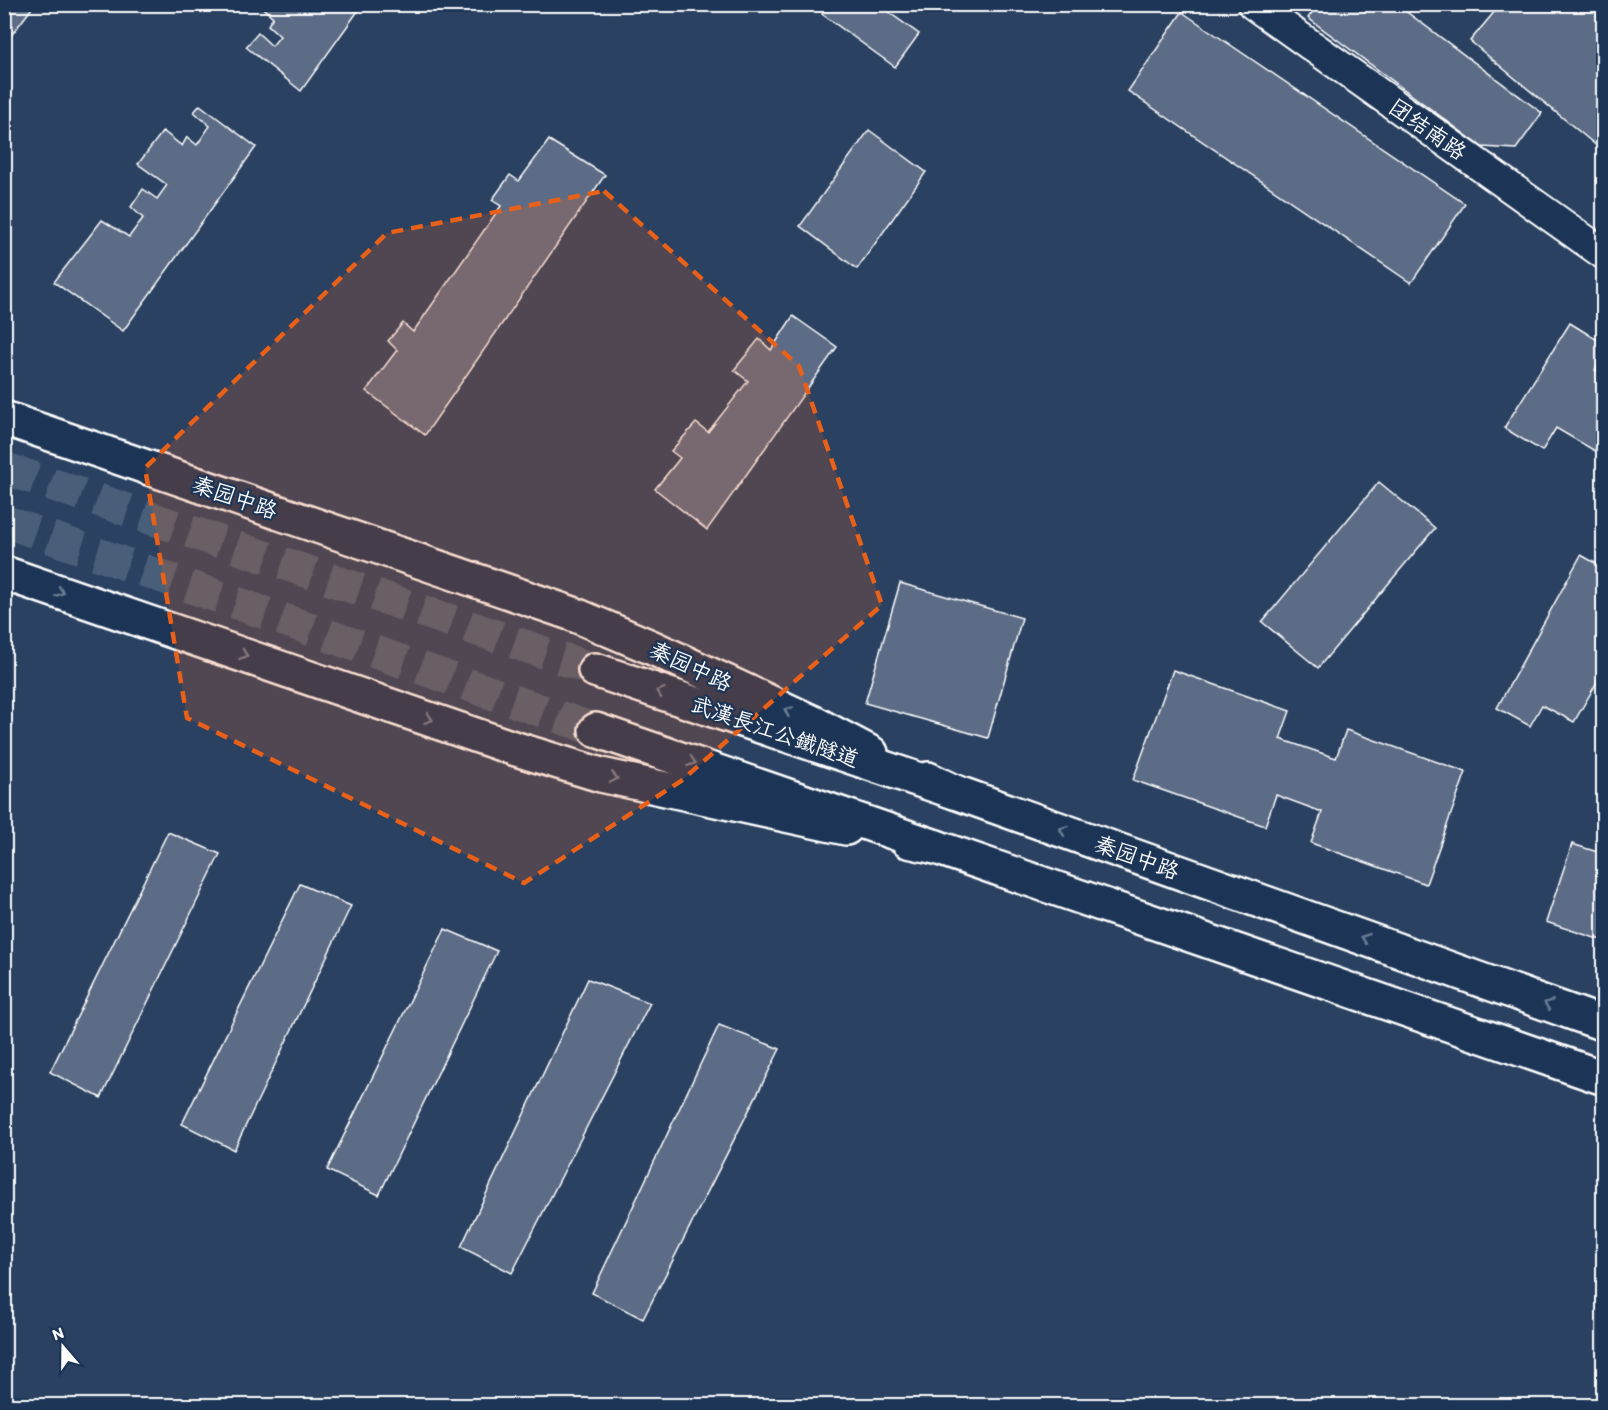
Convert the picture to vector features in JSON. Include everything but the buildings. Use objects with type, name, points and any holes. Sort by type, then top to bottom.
[{"type":"main road","name":"秦园中路","points":[[4,418],[573,614],[653,648],[955,792],[1604,1024]]},
{"type":"main road","points":[[4,573],[513,748],[601,775],[936,847]]},
{"type":"main road","name":"武漢長江公鐵隧道","points":[[595,670],[955,792]]},
{"type":"main road","points":[[597,730],[1604,1078]]},
{"type":"street","name":"团结南路","points":[[1252,4],[1604,254]]},
{"type":"highlighted area","points":[[604,191],[799,366],[882,605],[681,781],[524,883],[187,718],[145,468],[387,233]]},
{"type":"tunnel","points":[[4,468],[595,670]]},
{"type":"tunnel","points":[[4,521],[596,730]]}]
